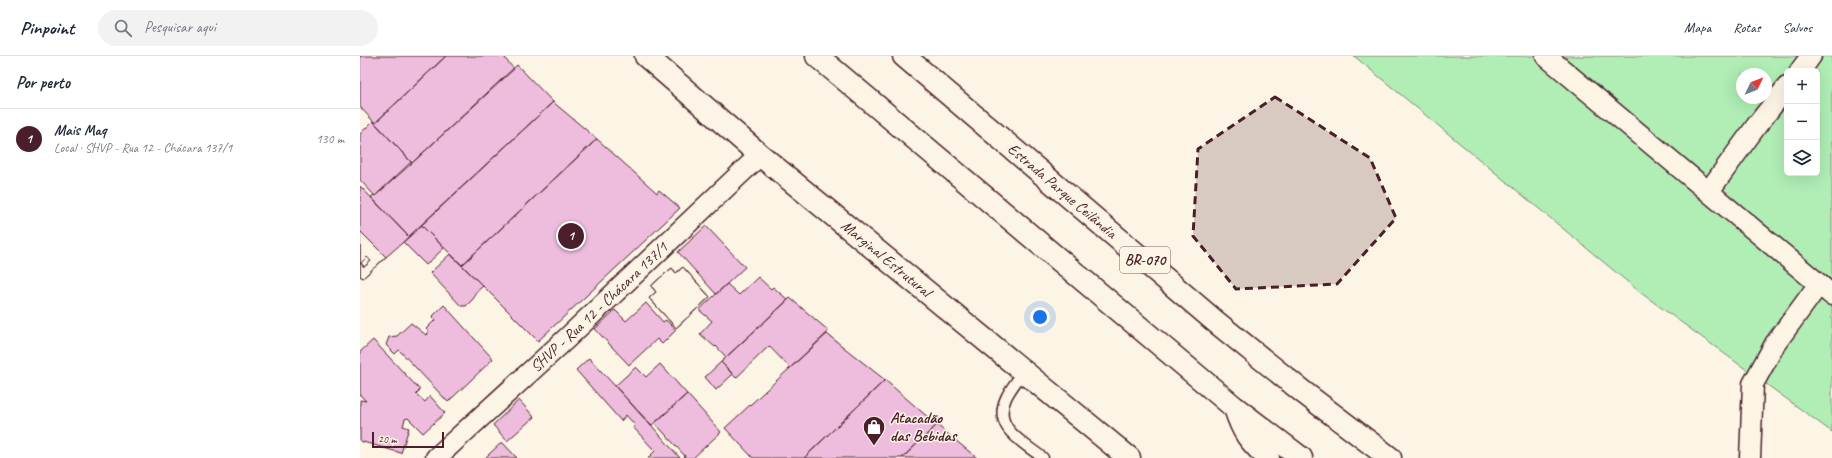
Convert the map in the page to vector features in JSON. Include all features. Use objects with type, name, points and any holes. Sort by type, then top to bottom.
[{"type":"main road","name":"Marginal Estrutural","points":[[646,56],[760,155],[1128,458]]},
{"type":"main road","points":[[817,56],[1234,407],[1301,458]]},
{"type":"main road","name":"Estrada Parque Ceilândia","points":[[904,56],[1216,322],[1303,392],[1390,458]]},
{"type":"main road","points":[[1234,407],[1242,429],[1253,444],[1268,458]]},
{"type":"street","points":[[1546,56],[1826,289],[1775,344],[1753,384],[1750,458]]},
{"type":"street","points":[[1802,68],[1812,56]]},
{"type":"street","points":[[1710,191],[1757,125],[1784,91]]},
{"type":"street","name":"SHVP - Rua 12 - Chácara 137/1","points":[[436,458],[566,339],[760,155]]},
{"type":"lane","points":[[1023,372],[1006,398],[1001,414],[1005,428],[1043,458]]},
{"type":"highlighted area","points":[[1275,97],[1370,158],[1396,218],[1337,284],[1236,289],[1193,236],[1198,149]]},
{"type":"green space","points":[[1354,56],[1832,56],[1832,432],[1641,293]]},
{"type":"building","points":[[360,56],[446,56],[375,123],[360,107]]},
{"type":"building","points":[[446,56],[505,56],[506,60],[514,69],[412,163],[375,123]]},
{"type":"building","points":[[517,65],[553,102],[409,237],[371,197],[374,195],[375,196],[412,163]]},
{"type":"building","points":[[553,102],[597,139],[462,265],[421,225]]},
{"type":"building","points":[[373,121],[411,162],[375,196],[360,180],[360,134]]},
{"type":"building","points":[[597,139],[657,193],[659,190],[680,208],[538,341],[462,265]]},
{"type":"building","points":[[360,186],[409,237],[386,257],[360,231]]},
{"type":"building","points":[[421,225],[444,248],[426,265],[403,242]]},
{"type":"building","points":[[706,226],[745,267],[716,294],[678,252]]},
{"type":"building","points":[[360,231],[386,257],[363,278],[360,276]],"holes":[[[367,257],[371,261],[364,267],[361,263]]]},
{"type":"building","points":[[360,231],[386,257],[363,278],[360,276]],"holes":[[[367,257],[371,261],[364,267],[361,263]]]},
{"type":"building","points":[[450,254],[483,286],[475,293],[474,298],[466,306],[461,306],[430,273]]},
{"type":"building","points":[[683,267],[710,297],[676,328],[649,298],[656,292],[651,286],[672,268],[676,273]]},
{"type":"building","points":[[683,267],[710,297],[676,328],[649,298],[656,292],[651,286],[672,268],[676,273]]},
{"type":"building","points":[[758,277],[771,289],[773,287],[788,300],[726,357],[716,346],[715,347],[700,334],[712,321],[699,310],[727,284],[739,295]]},
{"type":"building","points":[[790,298],[829,331],[790,368],[769,346],[736,378],[721,362]]},
{"type":"building","points":[[646,303],[663,322],[666,320],[676,330],[662,344],[657,339],[629,365],[595,329],[615,310],[626,321]]},
{"type":"building","points":[[444,305],[493,359],[448,402],[399,350],[395,354],[386,345],[389,337],[397,336],[411,323],[426,335],[429,332],[426,329],[435,320],[432,317]]},
{"type":"building","points":[[827,334],[885,380],[804,458],[753,458],[725,428]]},
{"type":"building","points":[[373,340],[420,390],[416,394],[425,402],[430,396],[445,413],[423,433],[408,418],[405,419],[403,426],[409,428],[401,453],[360,441],[360,400],[366,401],[360,395],[360,352]]},
{"type":"building","points":[[589,358],[680,458],[648,458],[655,451],[633,427],[635,425],[626,415],[621,421],[576,370]]},
{"type":"building","points":[[721,362],[733,374],[716,390],[705,377]]},
{"type":"building","points":[[660,364],[687,394],[651,426],[615,386],[636,367],[646,377]]},
{"type":"building","points":[[885,380],[937,425],[902,458],[804,458]]},
{"type":"building","points":[[687,394],[721,432],[693,458],[684,458],[685,456],[655,423]]},
{"type":"building","points":[[519,400],[534,417],[507,441],[493,425]]},
{"type":"building","points":[[937,425],[977,458],[902,458]]},
{"type":"building","points":[[502,442],[517,458],[485,458]]},
{"type":"place","name":"Mais Maq","points":[[571,236]]},
{"type":"place","name":"Atacadão das Bebidas","points":[[874,446]]}]
